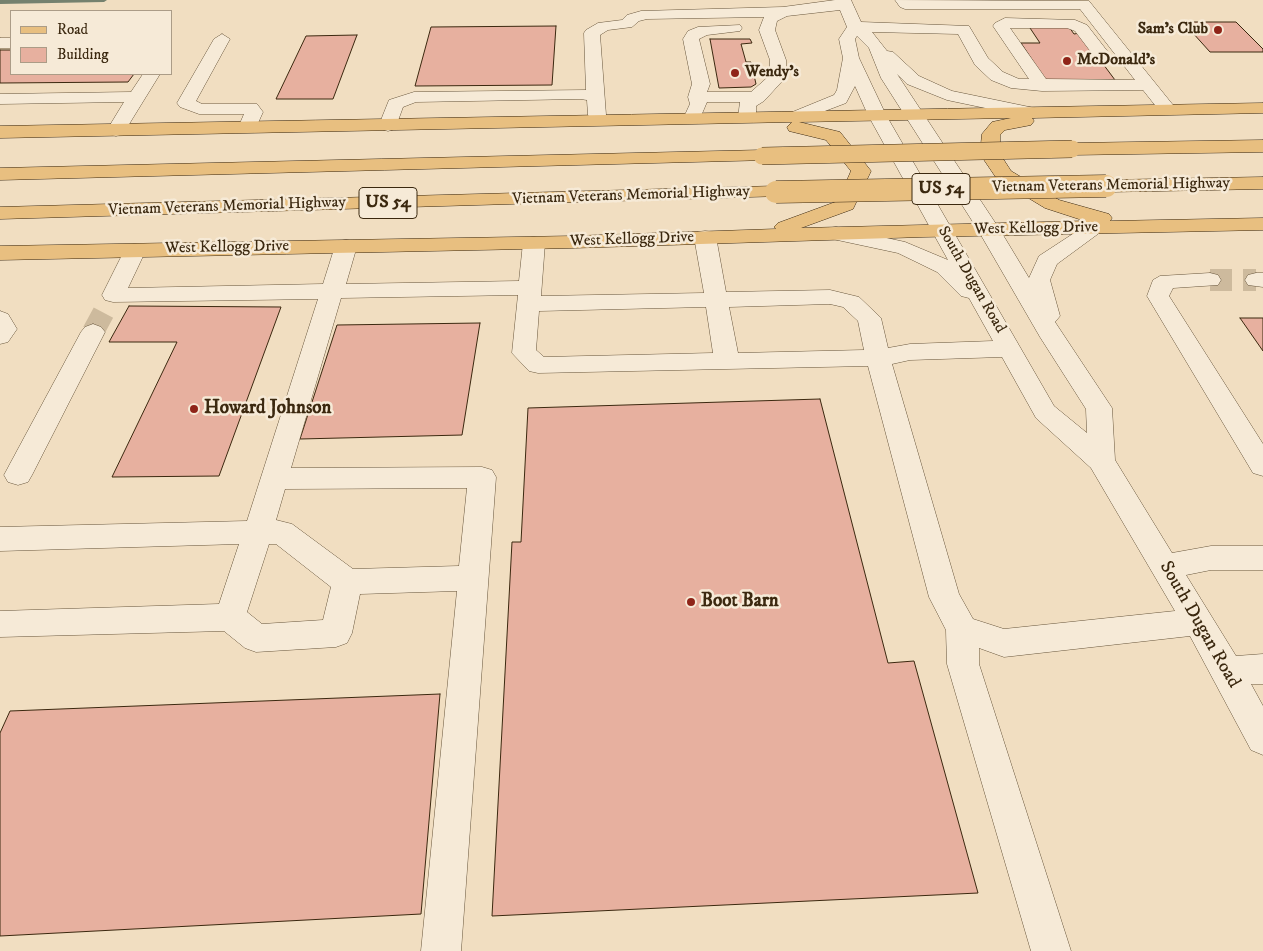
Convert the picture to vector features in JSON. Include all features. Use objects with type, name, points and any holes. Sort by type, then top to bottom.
[{"type":"main road","points":[[0,132],[1263,108]]},
{"type":"main road","points":[[1116,111],[1009,123],[999,126],[990,134],[990,154],[1004,175],[1052,204],[1089,216],[1166,226]]},
{"type":"main road","points":[[747,236],[797,224],[846,205],[861,171],[833,136],[751,118]]},
{"type":"main road","name":"Vietnam Veterans Memorial Highway","points":[[0,174],[1263,146]]},
{"type":"main road","name":"Vietnam Veterans Memorial Highway","points":[[0,213],[776,192],[1263,183]]},
{"type":"main road","name":"West Kellogg Drive","points":[[0,253],[534,243],[836,233],[1263,224]]},
{"type":"street","points":[[903,0],[905,4],[1084,4],[1168,110]]},
{"type":"street","points":[[598,121],[592,33],[604,26],[626,24],[633,18],[646,14],[783,12],[844,2]]},
{"type":"street","name":"South Dugan Road","points":[[844,2],[854,27],[870,38],[878,47],[890,78],[989,230],[1052,337],[1098,408],[1101,461]]},
{"type":"street","points":[[751,118],[747,105],[777,76],[778,60],[767,30],[770,19],[783,12]]},
{"type":"street","points":[[878,47],[913,80],[947,95],[1042,112],[1037,85],[1001,26],[1005,23],[1063,22],[1081,28],[1125,85]]},
{"type":"street","points":[[692,119],[699,104],[697,97],[701,84],[691,39],[694,34],[704,30],[768,26]]},
{"type":"street","points":[[854,27],[963,29],[981,61],[997,76],[1016,84],[1148,85]]},
{"type":"street","name":"South Dugan Road","points":[[854,27],[847,39],[851,58],[877,115],[1045,412],[1101,461],[1226,671],[1254,705],[1263,739]]},
{"type":"street","points":[[222,39],[186,103],[199,109],[252,108],[254,112],[247,128]]},
{"type":"street","points":[[796,117],[840,99],[846,90],[851,58]]},
{"type":"street","points":[[116,130],[150,75]]},
{"type":"street","points":[[388,125],[395,104],[414,97],[580,94],[595,96]]},
{"type":"street","points":[[697,97],[758,96]]},
{"type":"street","points":[[0,99],[136,97]]},
{"type":"street","points":[[1052,337],[1039,280],[1047,262],[1095,228]]},
{"type":"street","points":[[836,233],[905,248],[928,258],[944,268],[988,309]]},
{"type":"street","points":[[705,237],[727,361]]},
{"type":"street","points":[[534,243],[524,353],[538,365],[878,358],[910,352],[1010,349]]},
{"type":"street","points":[[230,617],[277,474],[346,246]]},
{"type":"street","points":[[135,250],[110,301],[333,291],[717,300],[830,297],[851,302],[869,318],[878,358],[944,597],[962,629],[963,664],[1051,951]]},
{"type":"street","points":[[1210,280],[1168,281],[1161,285],[1158,296],[1263,466]]},
{"type":"street","points":[[0,319],[5,329],[0,336]]},
{"type":"street","points":[[18,476],[93,332]]},
{"type":"street","points":[[277,474],[482,477],[441,951]]},
{"type":"street","points":[[0,538],[282,532],[347,582],[473,578]]},
{"type":"street","points":[[1165,566],[1211,558],[1263,558]]},
{"type":"street","points":[[0,624],[230,617],[256,638],[336,633],[347,582]]},
{"type":"street","points":[[962,629],[1004,643],[1198,622]]},
{"type":"street","points":[[1226,671],[1263,669]]},
{"type":"building","name":"Sam's Club","points":[[1183,22],[1236,22],[1263,49],[1263,52],[1210,52]]},
{"type":"building","name":"McDonald's","points":[[1028,25],[1069,27],[1074,34],[1080,33],[1115,80],[1046,81],[1021,43],[1040,43]]},
{"type":"building","points":[[556,26],[552,85],[415,86],[431,27]]},
{"type":"building","points":[[357,35],[333,99],[276,99],[306,36]]},
{"type":"building","name":"Wendy's","points":[[710,39],[750,39],[752,43],[741,44],[746,62],[751,62],[756,84],[751,87],[719,88]]},
{"type":"building","points":[[0,50],[10,50],[10,75],[133,75],[128,82],[0,83]]},
{"type":"building","name":"Howard Johnson","points":[[129,306],[281,307],[219,476],[112,477],[177,342],[109,342]]},
{"type":"building","points":[[1240,318],[1263,318],[1263,351]]},
{"type":"building","points":[[480,323],[462,435],[300,439],[337,325]]},
{"type":"building","name":"Boot Barn","points":[[820,399],[888,663],[914,661],[978,893],[492,916],[512,542],[521,542],[528,408]]},
{"type":"building","points":[[440,694],[421,914],[0,936],[0,733],[10,711]]},
{"type":"waterway","points":[[0,2],[104,0]]},
{"type":"tunnel","points":[[1210,280],[1256,280]]},
{"type":"tunnel","points":[[93,332],[107,306]]},
{"type":"place","name":"Sam's Club","points":[[1218,30]]},
{"type":"place","name":"McDonald's","points":[[1067,61]]},
{"type":"place","name":"Wendy's","points":[[735,73]]},
{"type":"place","name":"Howard Johnson","points":[[194,409]]},
{"type":"place","name":"Boot Barn","points":[[691,602]]}]
